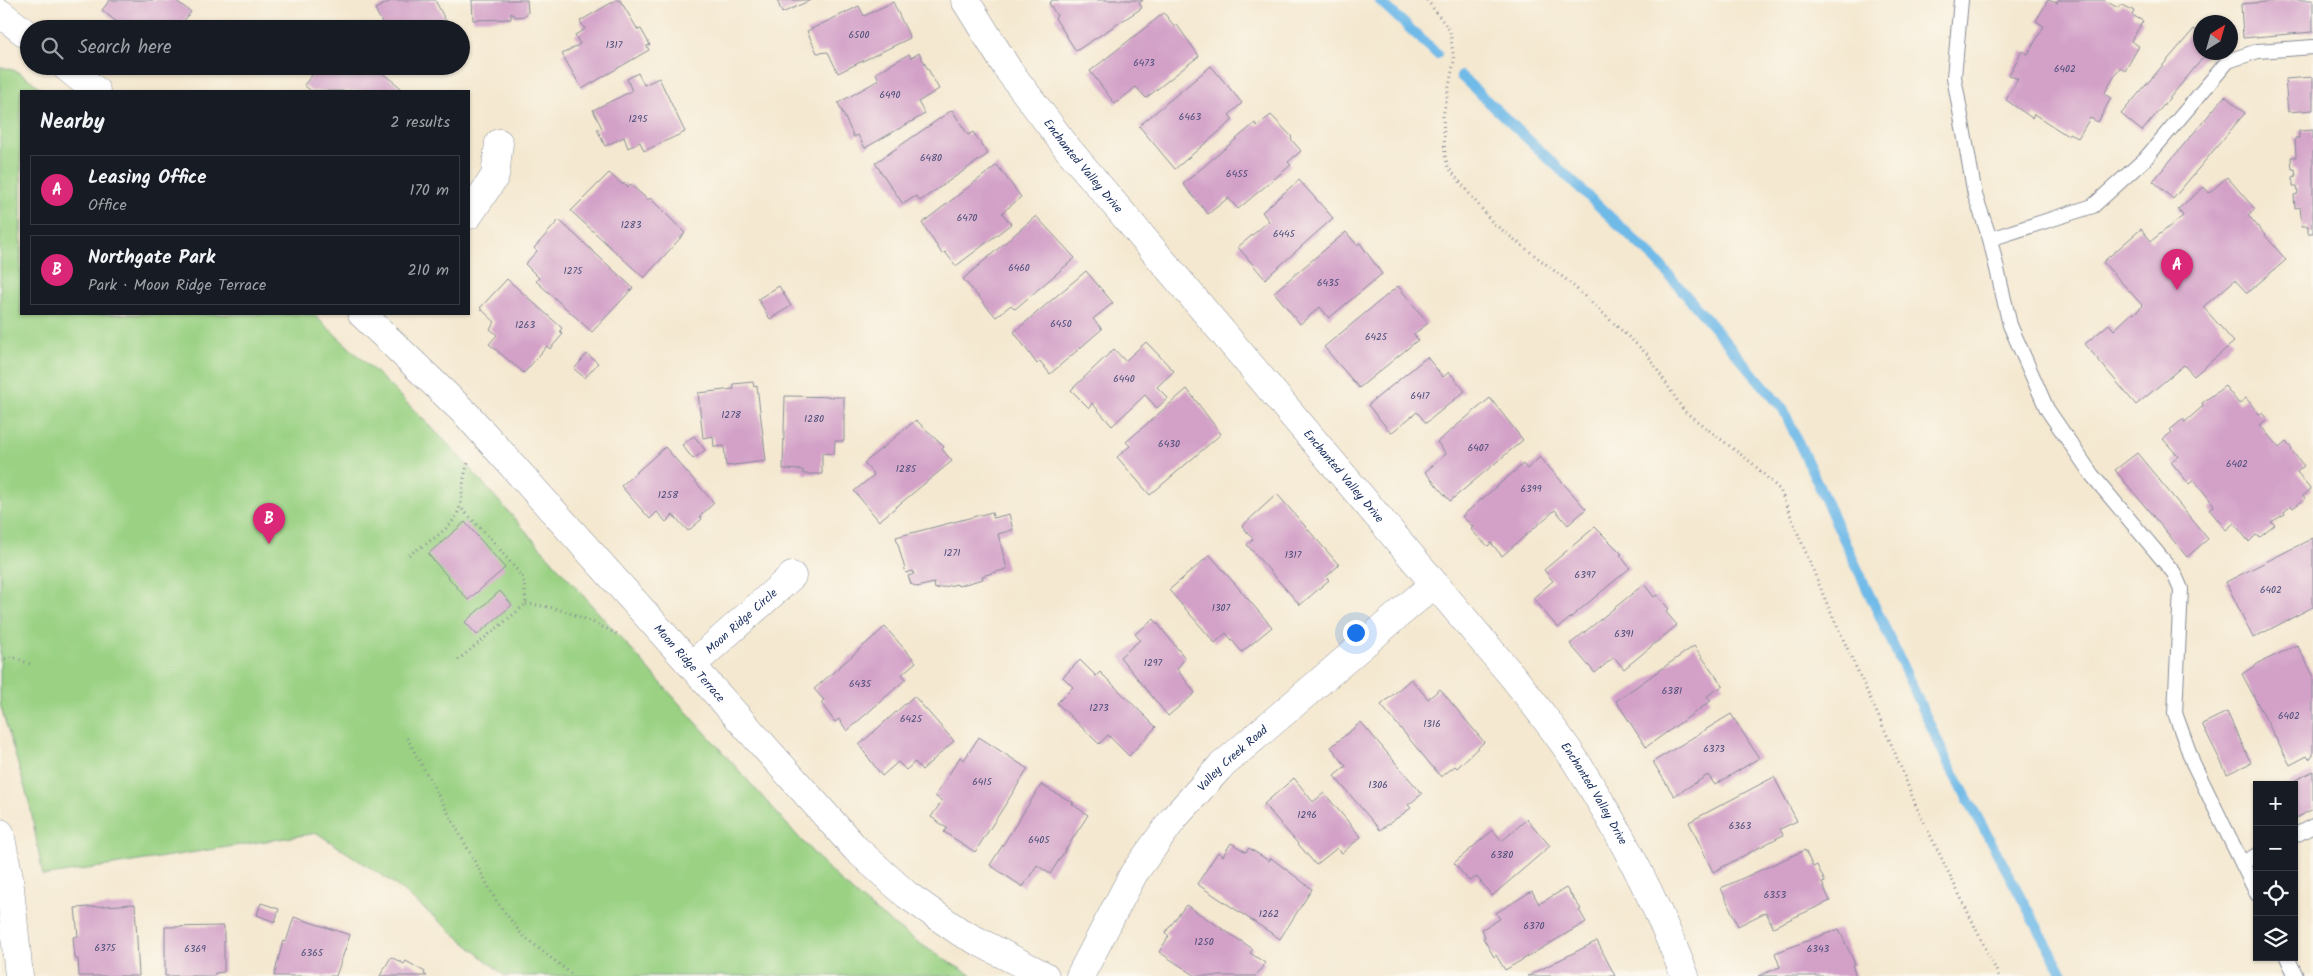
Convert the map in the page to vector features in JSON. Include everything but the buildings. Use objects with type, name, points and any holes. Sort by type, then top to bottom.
[{"type":"street","points":[[0,4],[3,0]]},
{"type":"street","name":"Enchanted Valley Drive","points":[[965,0],[1009,71],[1068,149],[1514,678],[1572,756],[1621,834],[1663,919],[1685,976]]},
{"type":"street","points":[[0,13],[20,29]]},
{"type":"street","points":[[76,75],[95,90]]},
{"type":"street","points":[[470,214],[495,176],[499,143]]},
{"type":"street","name":"Moon Ridge Terrace","points":[[379,319],[856,849],[907,895],[960,932],[1045,976]]},
{"type":"street","name":"Moon Ridge Circle","points":[[692,665],[792,576]]},
{"type":"street","name":"Valley Creek Road","points":[[1080,976],[1134,873],[1174,818],[1218,768],[1434,584]]},
{"type":"street","points":[[0,833],[9,878],[19,976]]},
{"type":"lane","points":[[1960,0],[1954,77],[1975,195],[1990,239],[2010,325],[2047,409],[2092,476],[2174,573],[2181,590],[2175,713],[2193,763],[2253,886]]},
{"type":"lane","points":[[1990,239],[2093,206],[2145,159],[2228,61],[2258,52],[2313,47]]},
{"type":"lane","points":[[2298,834],[2313,826]]},
{"type":"lane","points":[[2242,863],[2253,857]]},
{"type":"lane","points":[[2289,961],[2296,976]]},
{"type":"path","points":[[1427,0],[1450,31],[1454,61],[1443,116],[1445,155],[1448,167],[1494,223],[1569,282],[1647,354],[1684,411],[1752,462],[1780,490],[1828,606],[1893,748],[1916,806],[1999,976]]},
{"type":"path","points":[[409,556],[444,530],[456,518],[460,507],[462,481],[469,460]]},
{"type":"path","points":[[460,507],[493,541],[524,579],[526,604]]},
{"type":"path","points":[[458,660],[526,604],[548,605],[566,610],[625,638]]},
{"type":"path","points":[[0,659],[16,658],[32,665]]},
{"type":"path","points":[[407,738],[497,902],[522,936],[574,976]]},
{"type":"green space","points":[[0,67],[19,73],[43,90],[20,90],[20,315],[314,315],[383,379],[448,444],[834,875],[891,923],[923,946],[973,976],[505,976],[392,882],[317,833],[43,876],[30,805],[0,704]]},
{"type":"waterway","points":[[1379,0],[1437,54]]},
{"type":"waterway","points":[[1461,76],[1657,261],[1783,409],[1947,761],[2064,976]]},
{"type":"place","name":"Leasing Office","points":[[2177,290]]},
{"type":"place","name":"Northgate Park","points":[[269,544]]}]
